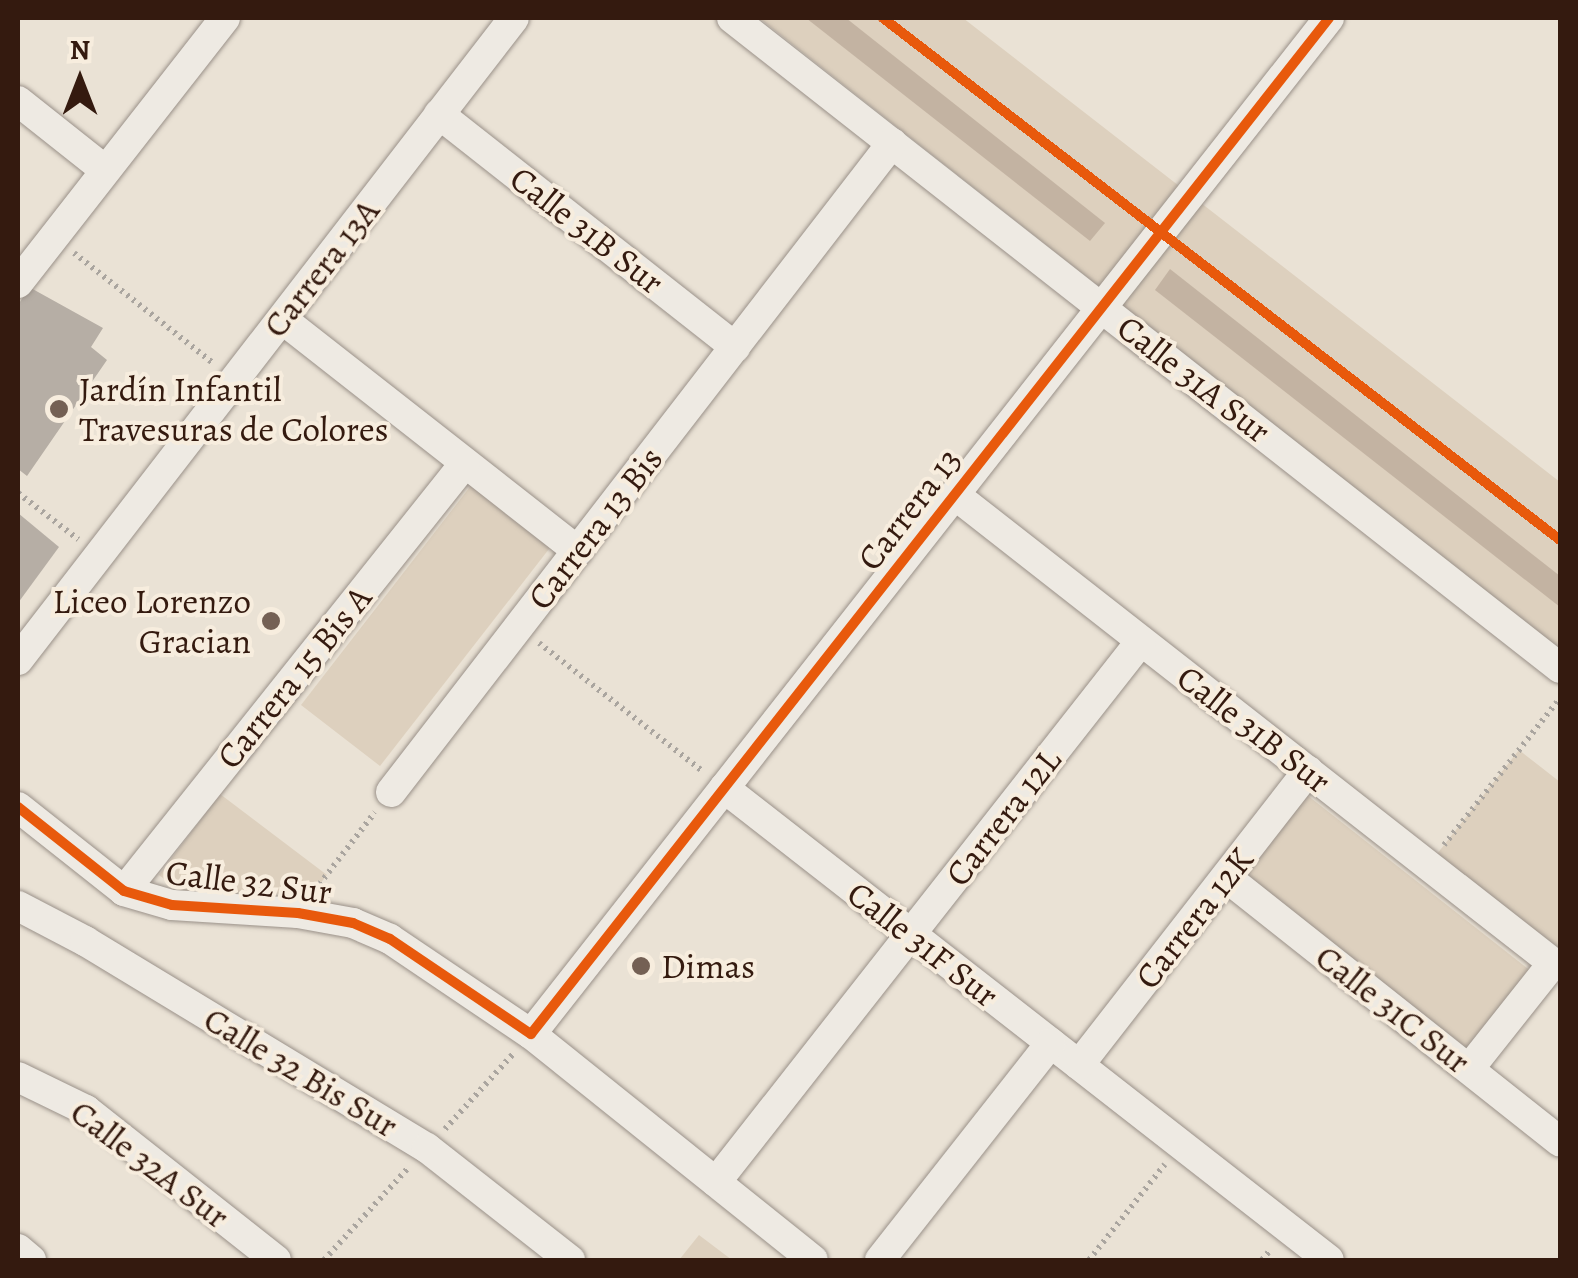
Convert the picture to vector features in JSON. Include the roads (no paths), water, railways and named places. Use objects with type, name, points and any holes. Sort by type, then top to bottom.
[{"type":"street","points":[[18,283],[225,18]]},
{"type":"street","name":"Carrera 13A","points":[[18,660],[514,18]]},
{"type":"street","name":"Calle 31A Sur","points":[[732,18],[1560,668]]},
{"type":"street","name":"Carrera 13","points":[[532,1034],[1330,18]]},
{"type":"street","points":[[18,101],[105,170]]},
{"type":"street","name":"Calle 31B Sur","points":[[439,114],[734,347]]},
{"type":"street","name":"Carrera 13 Bis","points":[[391,792],[892,143]]},
{"type":"street","points":[[282,319],[578,551]]},
{"type":"street","name":"Carrera 15 Bis A","points":[[124,891],[465,463]]},
{"type":"street","name":"Calle 31B Sur","points":[[955,495],[1553,963],[1468,1069]]},
{"type":"street","name":"Carrera 12L","points":[[716,1182],[1141,640]]},
{"type":"street","name":"Carrera 12K","points":[[1079,1065],[1308,771]]},
{"type":"street","name":"Calle 31F Sur","points":[[724,788],[1329,1260]]},
{"type":"street","name":"Calle 32 Sur","points":[[18,807],[124,891],[172,905],[298,912],[353,923],[390,938],[532,1034],[814,1260]]},
{"type":"street","name":"Calle 31C Sur","points":[[1226,877],[1560,1142]]},
{"type":"street","name":"Calle 32 Bis Sur","points":[[18,906],[85,941],[427,1148],[570,1260]]},
{"type":"street","points":[[880,1260],[1051,1043]]},
{"type":"street","name":"Calle 32A Sur","points":[[18,1076],[86,1110],[276,1260]]},
{"type":"street","points":[[18,1249],[31,1260]]},
{"type":"place","name":"Jardín Infantil Travesuras de Colores","points":[[59,409]]},
{"type":"place","name":"Liceo Lorenzo Gracian","points":[[271,621]]},
{"type":"place","name":"Dimas","points":[[641,966]]}]
